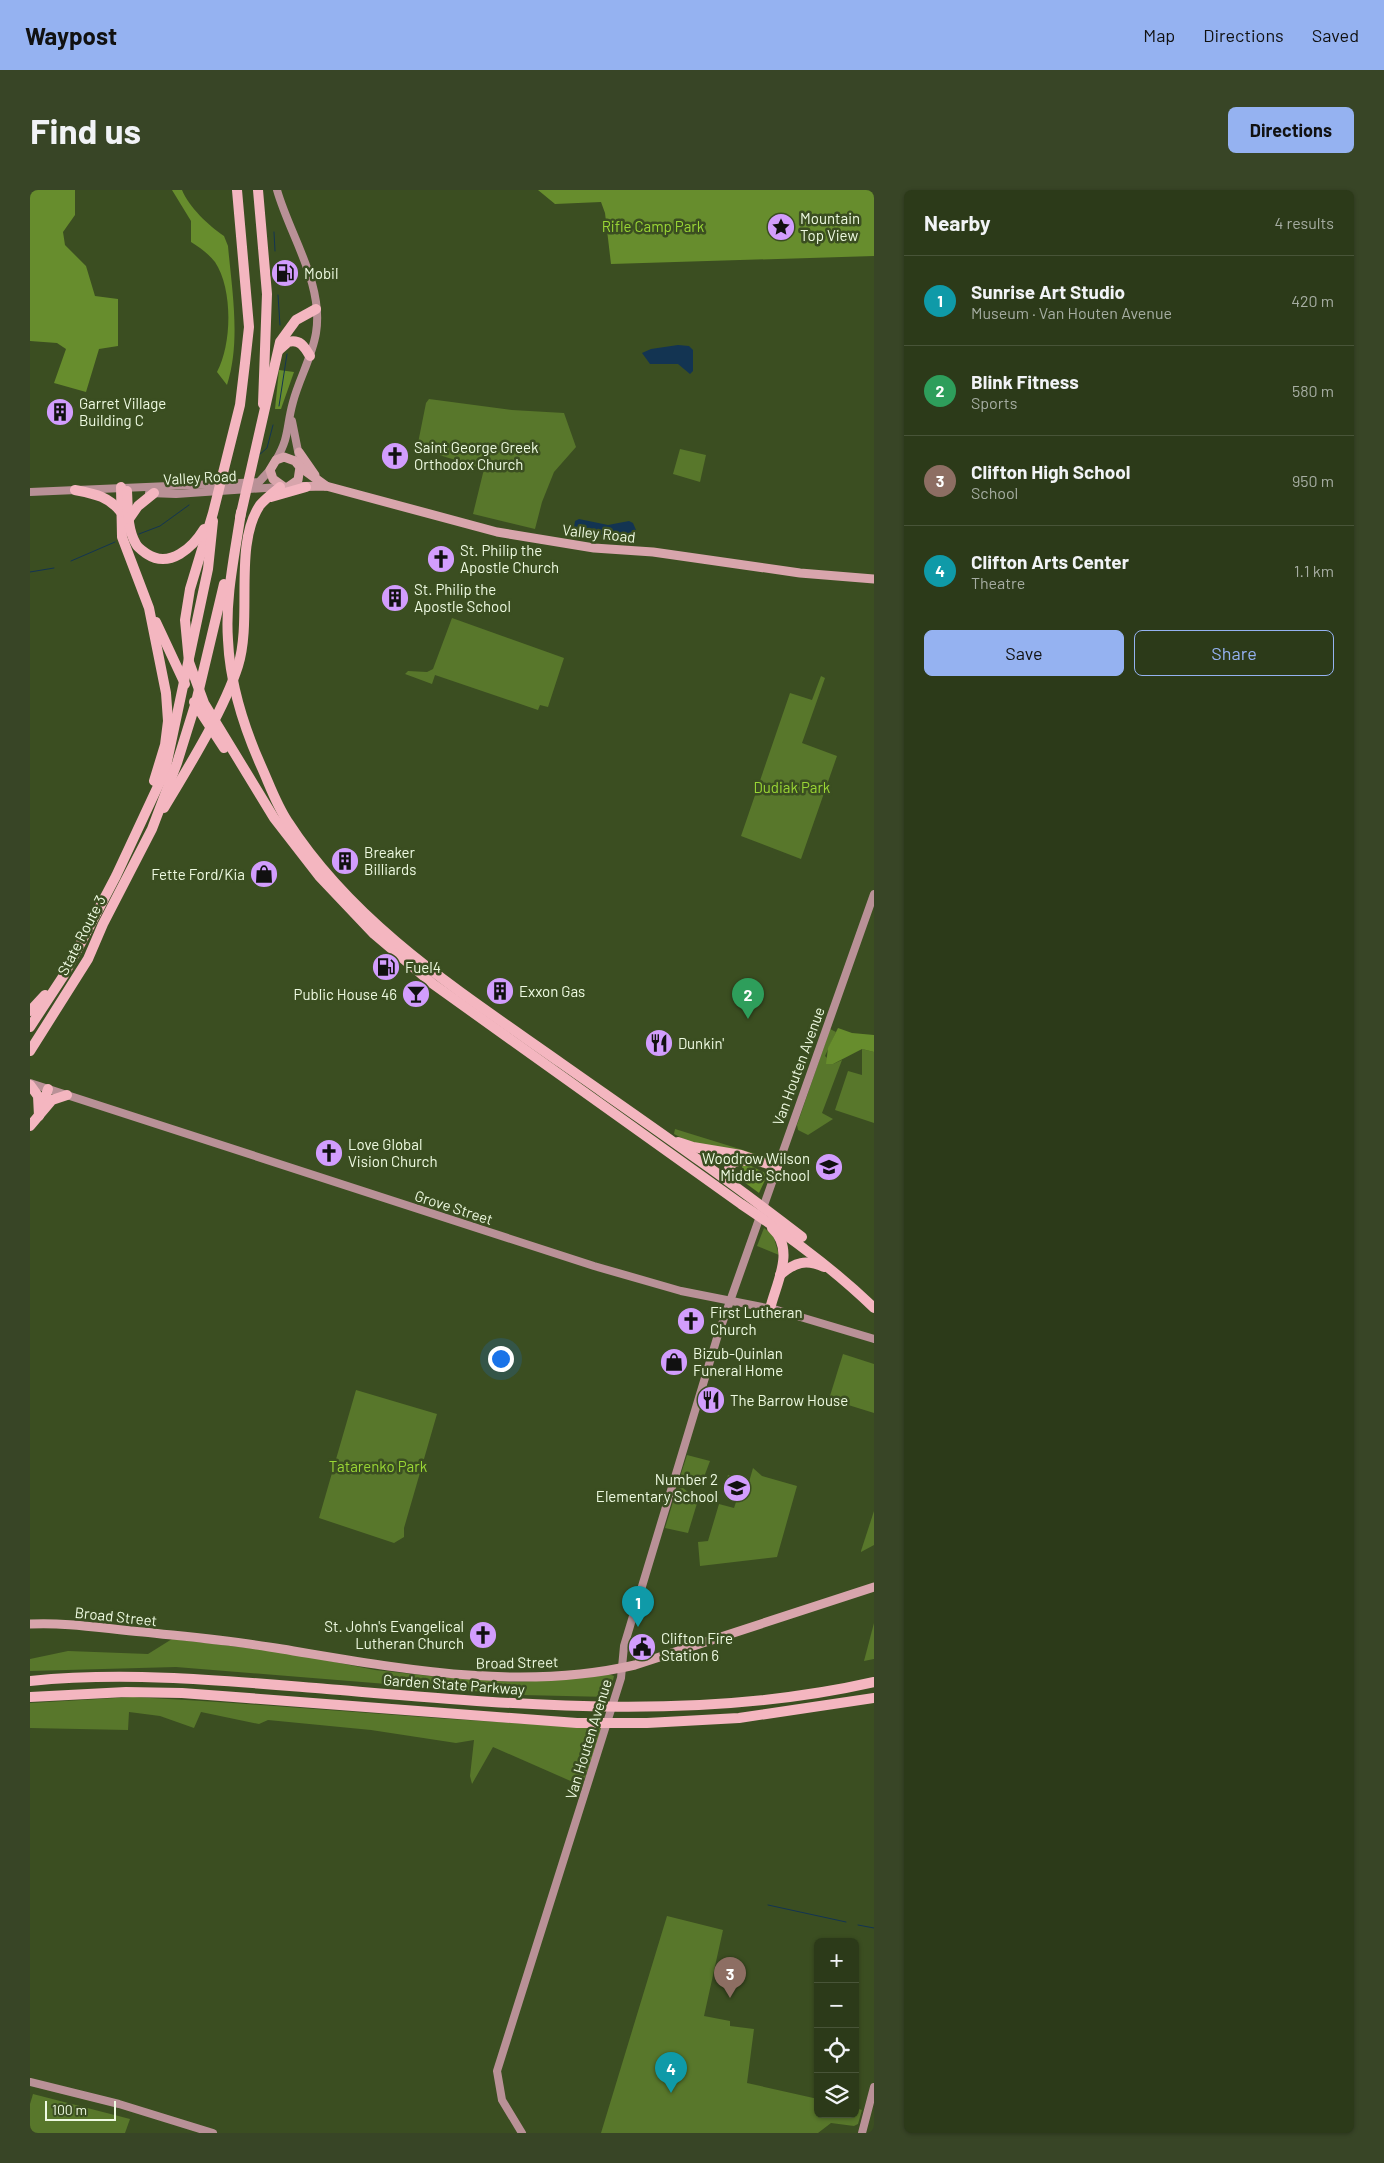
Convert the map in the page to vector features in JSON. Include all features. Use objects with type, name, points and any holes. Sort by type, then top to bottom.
[{"type":"highway","points":[[237,190],[249,327],[240,405],[213,513],[190,589],[185,630],[191,673],[204,704],[251,790],[263,802],[327,886],[374,934],[404,961],[760,1222],[776,1231],[783,1244],[784,1258],[770,1309]]},
{"type":"highway","points":[[258,190],[267,294],[263,415]]},
{"type":"highway","points":[[152,829],[177,763],[196,702],[280,342],[290,326],[316,309]]},
{"type":"highway","points":[[279,350],[285,343],[297,342],[304,346],[310,356]]},
{"type":"highway","points":[[152,829],[216,714],[237,669],[243,648],[246,612],[245,559],[247,545],[254,520],[266,499],[284,487]]},
{"type":"highway","points":[[266,499],[306,487]]},
{"type":"highway","points":[[124,489],[130,532],[136,546],[153,558],[172,558],[184,552],[195,542],[213,513]]},
{"type":"highway","points":[[124,489],[120,512],[122,537],[149,608],[195,704],[226,747]]},
{"type":"highway","points":[[75,490],[101,495],[113,503],[120,512]]},
{"type":"highway","points":[[129,519],[138,506],[154,493]]},
{"type":"highway","points":[[241,512],[229,589],[228,639],[236,698],[252,746],[283,814],[304,846],[353,902],[421,963],[741,1191],[808,1242],[874,1298]]},
{"type":"highway","points":[[139,830],[165,771],[178,719],[208,569],[213,534],[213,513]]},
{"type":"highway","points":[[139,830],[140,817],[165,745],[168,721],[166,693],[149,608]]},
{"type":"highway","name":"State Route 3","points":[[30,1051],[88,960],[103,924],[152,829]]},
{"type":"highway","name":"State Route 3","points":[[30,1027],[64,976],[139,830]]},
{"type":"highway","points":[[30,1011],[41,1000],[79,944]]},
{"type":"highway","points":[[30,1084],[38,1096],[40,1116]]},
{"type":"highway","points":[[40,1116],[48,1089]]},
{"type":"highway","points":[[30,1126],[52,1100],[67,1095]]},
{"type":"highway","points":[[668,1138],[687,1146],[741,1155],[776,1167]]},
{"type":"highway","points":[[741,1191],[728,1177],[730,1165],[737,1160],[762,1162]]},
{"type":"highway","points":[[760,1222],[790,1236],[835,1272],[874,1308]]},
{"type":"highway","points":[[780,1274],[790,1266],[801,1262],[817,1264],[835,1272]]},
{"type":"highway","name":"Garden State Parkway","points":[[30,1681],[100,1677],[173,1677],[532,1705],[626,1708],[745,1702],[874,1682]]},
{"type":"highway","name":"Garden State Parkway","points":[[30,1697],[126,1692],[182,1693],[540,1722],[607,1724],[694,1722],[739,1718],[874,1698]]},
{"type":"main road","points":[[277,190],[312,284],[316,309],[316,334],[310,356],[293,400],[291,414],[288,437],[270,470],[273,480],[284,487],[298,480],[299,452],[291,414]]},
{"type":"main road","points":[[299,452],[317,478]]},
{"type":"main road","points":[[276,460],[288,458],[299,466]]},
{"type":"main road","name":"Valley Road","points":[[299,466],[326,486]]},
{"type":"main road","name":"Valley Road","points":[[30,492],[258,482],[270,470]]},
{"type":"main road","name":"Valley Road","points":[[124,489],[176,494],[326,486],[496,532],[594,548],[653,552],[800,573],[874,579]]},
{"type":"main road","name":"Van Houten Avenue","points":[[522,2133],[502,2100],[497,2071],[618,1688],[624,1646],[694,1407],[760,1222],[776,1167],[874,894]]},
{"type":"main road","name":"Grove Street","points":[[30,1084],[594,1266],[681,1291],[770,1309],[874,1339]]},
{"type":"main road","name":"Broad Street","points":[[30,1624],[70,1625],[254,1645],[341,1660],[456,1675],[539,1676],[622,1668],[667,1656],[874,1588]]},
{"type":"main road","points":[[30,2082],[119,2104],[213,2133]]},
{"type":"main road","points":[[862,2133],[874,2087]]},
{"type":"green space","points":[[30,190],[75,190],[75,215],[63,232],[65,245],[86,266],[95,296],[118,299],[118,346],[99,349],[86,392],[54,383],[66,349],[57,343],[30,341]]},
{"type":"green space","points":[[172,190],[182,190],[189,203],[200,216],[224,236],[228,246],[235,334],[234,351],[227,385],[217,372],[226,347],[228,332],[225,287],[215,262],[201,248],[191,242],[191,221]]},
{"type":"green space","name":"Rifle Camp Park","points":[[538,190],[874,190],[874,256],[611,264],[605,213],[601,202],[555,204]]},
{"type":"green space","points":[[279,370],[294,372],[281,409],[275,409]]},
{"type":"green space","points":[[429,399],[512,410],[564,413],[576,447],[554,472],[542,502],[535,529],[473,514],[484,469],[417,448],[426,403]]},
{"type":"green space","points":[[680,449],[706,455],[700,482],[673,474]]},
{"type":"green space","points":[[452,618],[564,658],[548,707],[540,705],[538,710],[435,675],[432,684],[405,674],[408,671],[427,672],[433,669]]},
{"type":"green space","name":"Dudiak Park","points":[[821,676],[825,678],[802,743],[837,756],[801,859],[741,836],[790,693],[812,700]]},
{"type":"green space","points":[[838,1028],[852,1033],[874,1035],[874,1052],[862,1049],[833,1064],[826,1064],[828,1048]]},
{"type":"green space","points":[[830,1029],[836,1032],[825,1056],[833,1064],[842,1060],[822,1113],[833,1119],[808,1135],[798,1130],[797,1125]]},
{"type":"green space","points":[[862,1049],[874,1052],[874,1123],[835,1110],[848,1071],[862,1075]]},
{"type":"green space","points":[[675,1129],[766,1157],[767,1160],[695,1145],[674,1134]]},
{"type":"green space","points":[[743,1162],[765,1173],[766,1178],[759,1193],[740,1179]]},
{"type":"green space","points":[[764,1228],[773,1235],[779,1255],[757,1246]]},
{"type":"green space","points":[[843,1354],[874,1364],[874,1413],[829,1399]]},
{"type":"green space","name":"Tatarenko Park","points":[[356,1390],[437,1414],[404,1528],[404,1537],[394,1543],[319,1518]]},
{"type":"green space","points":[[687,1455],[710,1461],[704,1477],[683,1478],[681,1474]]},
{"type":"green space","points":[[753,1468],[762,1476],[797,1486],[777,1557],[700,1566],[698,1542],[708,1541],[719,1504],[734,1508],[739,1493],[725,1488],[728,1475],[749,1482]]},
{"type":"green space","points":[[683,1488],[698,1500],[688,1533],[665,1528],[677,1489]]},
{"type":"green space","points":[[874,1511],[874,1545],[861,1552],[861,1551]]},
{"type":"green space","points":[[874,1623],[874,1659],[864,1661]]},
{"type":"green space","points":[[172,1639],[289,1653],[375,1670],[439,1677],[513,1682],[557,1680],[605,1673],[614,1676],[609,1697],[522,1695],[176,1667],[30,1671],[30,1659],[68,1651],[148,1654]]},
{"type":"green space","points":[[133,1697],[544,1725],[603,1727],[582,1786],[493,1747],[472,1784],[470,1776],[474,1740],[456,1743],[371,1730],[268,1720],[259,1724],[201,1712],[194,1728],[160,1716],[129,1712],[128,1730],[30,1728],[30,1703]]},
{"type":"green space","points":[[667,1916],[723,1930],[704,2016],[730,2021],[730,2026],[754,2029],[747,2083],[814,2098],[814,2118],[859,2118],[859,2109],[862,2110],[858,2124],[854,2126],[831,2123],[818,2133],[601,2133]]},
{"type":"green space","points":[[33,2094],[130,2119],[125,2133],[30,2133],[30,2104]]},
{"type":"water","points":[[678,345],[689,346],[693,350],[693,371],[690,374],[678,364],[650,364],[642,353],[651,349]]},
{"type":"water","points":[[579,519],[608,525],[629,521],[633,523],[636,530],[632,534],[618,536],[578,531],[574,527],[575,521]]},
{"type":"waterway","points":[[274,232],[275,251]]},
{"type":"waterway","points":[[278,295],[280,325]]},
{"type":"waterway","points":[[279,406],[287,354]]},
{"type":"waterway","points":[[259,455],[267,448],[273,425]]},
{"type":"waterway","points":[[139,534],[160,526],[189,505]]},
{"type":"waterway","points":[[71,561],[115,542]]},
{"type":"waterway","points":[[30,572],[54,568]]},
{"type":"waterway","points":[[768,1905],[846,1922]]},
{"type":"waterway","points":[[858,1925],[874,1928]]},
{"type":"place","name":"Mountain Top View","points":[[781,227]]},
{"type":"place","name":"Mobil","points":[[285,273]]},
{"type":"place","name":"Garret Village Building C","points":[[60,412]]},
{"type":"place","name":"Saint George Greek Orthodox Church","points":[[395,456]]},
{"type":"place","name":"St. Philip the Apostle Church","points":[[441,559]]},
{"type":"place","name":"St. Philip the Apostle School","points":[[395,598]]},
{"type":"place","name":"Breaker Billiards","points":[[345,861]]},
{"type":"place","name":"Fette Ford/Kia","points":[[264,874]]},
{"type":"place","name":"Fuel4","points":[[386,967]]},
{"type":"place","name":"Exxon Gas","points":[[500,991]]},
{"type":"place","name":"Public House 46","points":[[416,994]]},
{"type":"place","name":"Blink Fitness","points":[[748,1019]]},
{"type":"place","name":"Dunkin'","points":[[659,1043]]},
{"type":"place","name":"Love Global Vision Church","points":[[329,1153]]},
{"type":"place","name":"Woodrow Wilson Middle School","points":[[829,1167]]},
{"type":"place","name":"First Lutheran Church","points":[[691,1321]]},
{"type":"place","name":"Bizub-Quinlan Funeral Home","points":[[674,1362]]},
{"type":"place","name":"The Barrow House","points":[[711,1400]]},
{"type":"place","name":"Number 2 Elementary School","points":[[737,1488]]},
{"type":"place","name":"Sunrise Art Studio","points":[[638,1627]]},
{"type":"place","name":"St. John's Evangelical Lutheran Church","points":[[483,1635]]},
{"type":"place","name":"Clifton Fire Station 6","points":[[642,1647]]},
{"type":"place","name":"Clifton High School","points":[[730,1998]]},
{"type":"place","name":"Clifton Arts Center","points":[[671,2093]]}]
